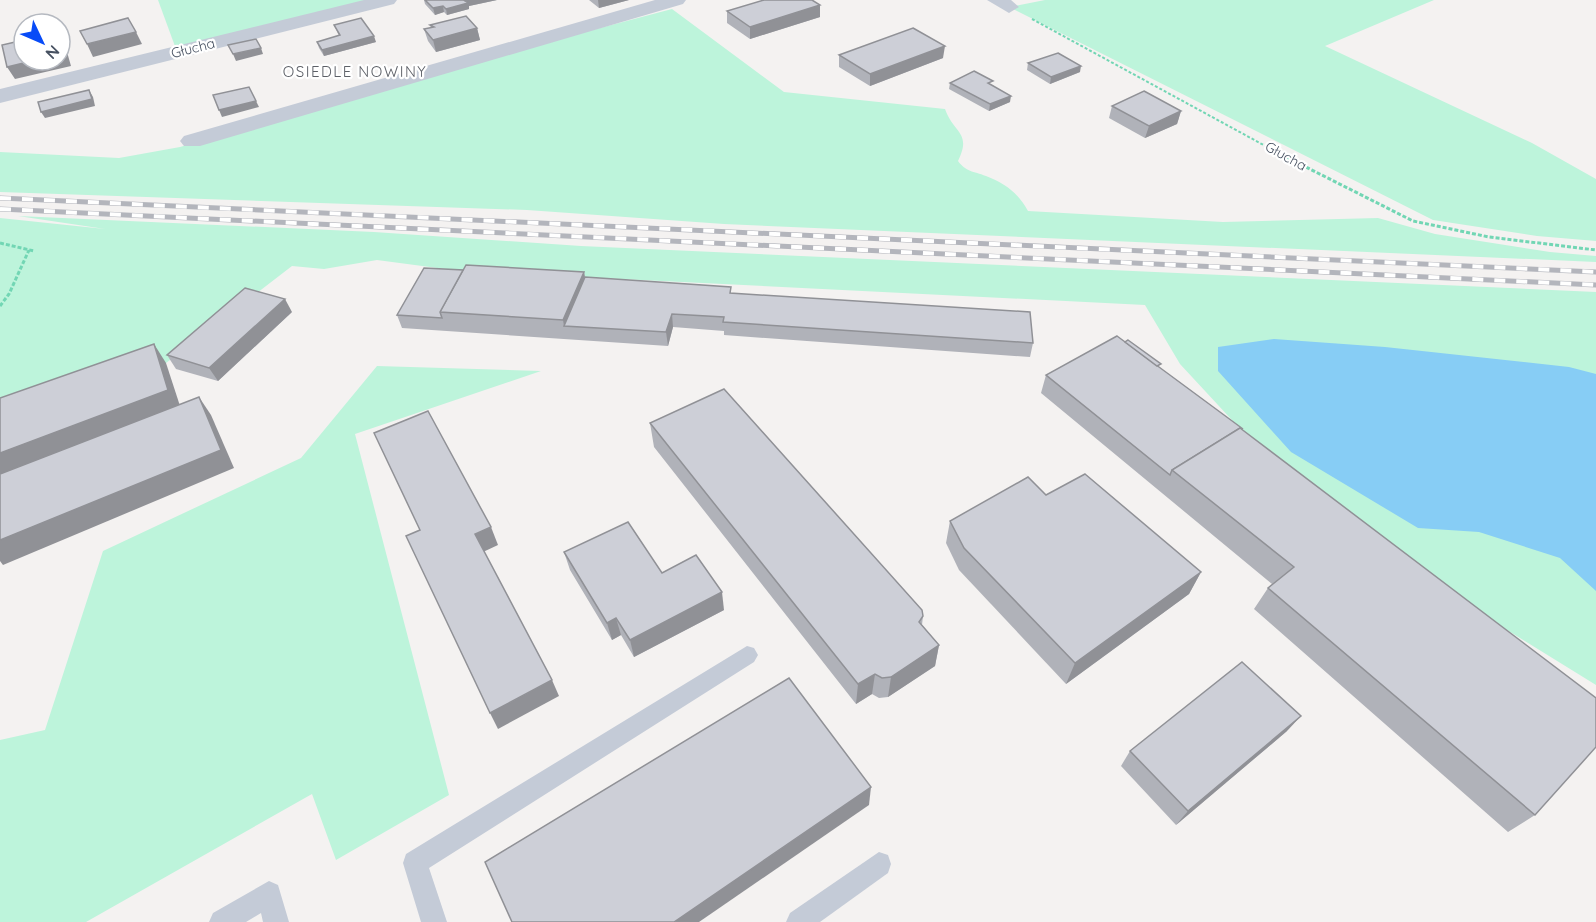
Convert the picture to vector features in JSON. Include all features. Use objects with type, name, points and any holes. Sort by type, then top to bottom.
[{"type":"street","name":"Głucha","points":[[0,96],[387,0]]},
{"type":"street","points":[[192,141],[676,0]]},
{"type":"lane","points":[[434,922],[415,863],[747,655]]},
{"type":"lane","points":[[799,922],[879,864]]},
{"type":"lane","points":[[222,922],[269,894],[276,922]]},
{"type":"path","name":"Głucha","points":[[1003,3],[1332,182],[1413,221],[1489,237],[1596,250]]},
{"type":"path","points":[[0,243],[32,251],[0,306]]},
{"type":"green space","points":[[158,0],[373,0],[176,49]]},
{"type":"green space","points":[[1045,0],[1434,0],[1325,46],[1532,143],[1596,179],[1596,241],[1537,236],[1433,220],[1009,7]]},
{"type":"green space","points":[[672,9],[784,92],[945,109],[962,138],[962,151],[958,161],[961,165],[1005,186],[1016,194],[1028,211],[1223,222],[1378,218],[1435,234],[1550,252],[1596,256],[1596,262],[724,224],[527,210],[0,192],[0,152],[119,158],[180,147],[479,60]]},
{"type":"green space","points":[[18,216],[374,232],[581,246],[1596,292],[1596,685],[1468,606],[1256,446],[1180,364],[1145,305],[460,271],[377,260],[324,269],[292,266],[166,363],[0,423],[0,218],[105,229]]},
{"type":"green space","points":[[377,366],[541,371],[355,434],[449,795],[336,860],[312,794],[86,922],[0,922],[0,740],[45,730],[103,551],[301,458]]},
{"type":"water","points":[[1274,339],[1385,347],[1569,367],[1596,374],[1596,591],[1560,558],[1479,532],[1418,528],[1291,452],[1218,371],[1218,347]]},
{"type":"building","points":[[425,0],[468,0],[465,1],[468,3],[446,9],[443,6],[433,8]]},
{"type":"building","points":[[764,0],[812,0],[820,5],[750,27],[727,11]]},
{"type":"building","points":[[466,16],[477,28],[433,40],[424,29],[434,27],[430,25]]},
{"type":"building","points":[[128,18],[136,32],[87,44],[80,31]]},
{"type":"building","points":[[361,18],[374,36],[322,50],[317,42],[340,35],[334,25]]},
{"type":"building","points":[[913,28],[945,46],[870,74],[839,55]]},
{"type":"building","points":[[256,39],[261,48],[233,54],[228,45]]},
{"type":"building","points":[[12,43],[12,66],[7,67],[2,45]]},
{"type":"building","points":[[1058,53],[1081,66],[1051,77],[1028,63]]},
{"type":"building","points":[[974,71],[993,81],[988,83],[1011,96],[990,104],[950,83]]},
{"type":"building","points":[[249,87],[256,101],[219,110],[213,95]]},
{"type":"building","points":[[89,90],[92,99],[41,112],[38,102]]},
{"type":"building","points":[[1144,91],[1181,111],[1149,126],[1112,106]]},
{"type":"building","points":[[466,265],[584,272],[563,320],[440,312]]},
{"type":"building","points":[[424,268],[463,270],[440,312],[442,318],[397,315]]},
{"type":"building","points":[[585,277],[731,287],[730,293],[1030,312],[1033,343],[723,322],[724,317],[672,314],[666,332],[564,326]]},
{"type":"building","points":[[245,288],[285,299],[209,368],[167,355]]},
{"type":"building","points":[[1117,336],[1243,429],[1240,428],[1172,470],[1170,475],[1046,375]]},
{"type":"building","points":[[1128,340],[1161,364],[1157,366],[1125,342]]},
{"type":"building","points":[[154,344],[168,390],[0,453],[0,398]]},
{"type":"building","points":[[724,389],[922,610],[923,616],[919,622],[939,645],[891,677],[882,678],[875,674],[858,684],[650,423]]},
{"type":"building","points":[[199,397],[221,450],[0,540],[0,474]]},
{"type":"building","points":[[428,411],[491,527],[475,534],[552,680],[490,713],[406,536],[420,530],[374,433]]},
{"type":"building","points":[[1240,428],[1596,698],[1596,747],[1535,815],[1268,588],[1294,567],[1172,470]]},
{"type":"building","points":[[1085,474],[1201,572],[1075,663],[964,548],[950,521],[1028,477],[1046,495]]},
{"type":"building","points":[[628,522],[662,573],[696,555],[722,592],[630,640],[616,618],[607,623],[564,552]]},
{"type":"building","points":[[1242,662],[1301,716],[1188,811],[1130,751]]},
{"type":"building","points":[[789,678],[871,787],[674,922],[512,922],[485,862]]},
{"type":"railway","points":[[0,198],[1596,272]]},
{"type":"railway","points":[[0,209],[1596,285]]},
{"type":"district","name":"OSIEDLE NOWINY","points":[[355,72]]}]
